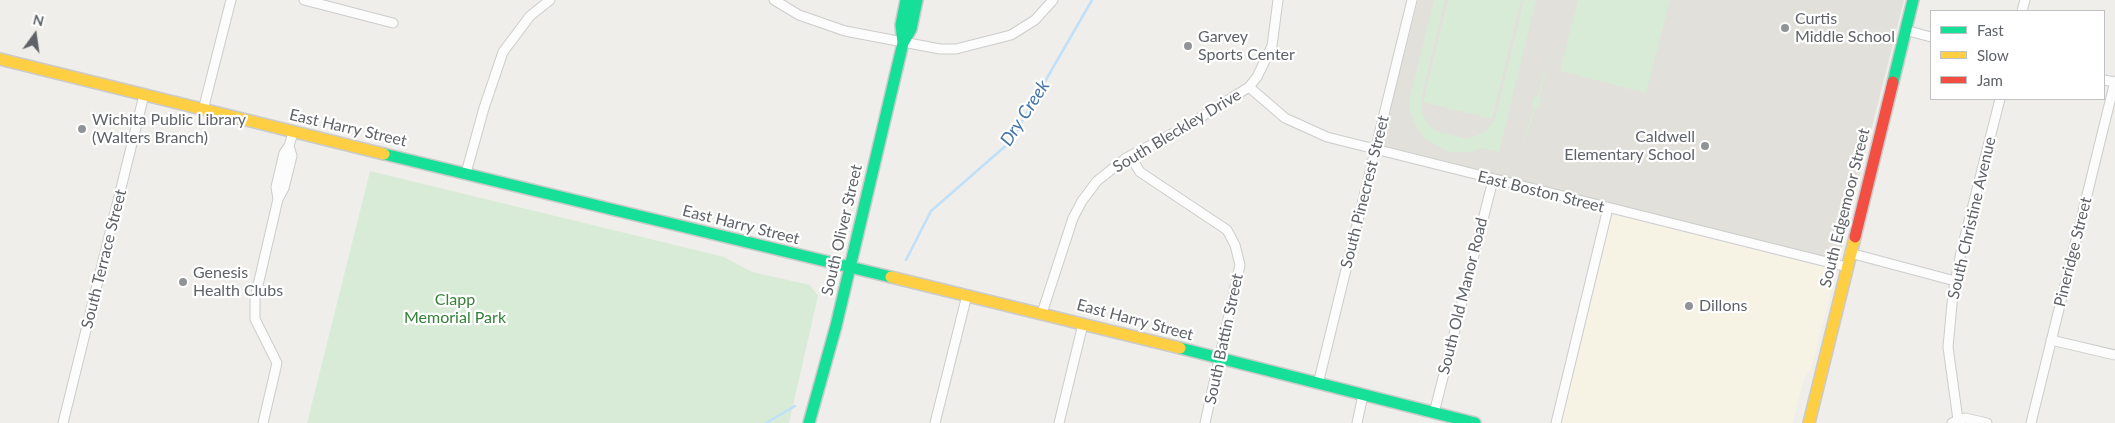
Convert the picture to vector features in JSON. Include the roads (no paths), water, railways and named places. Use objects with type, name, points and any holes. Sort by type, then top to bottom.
[{"type":"main road","name":"South Oliver Street","points":[[903,43],[901,25],[906,0]]},
{"type":"main road","name":"South Oliver Street","points":[[809,423],[850,267],[903,43],[911,29],[917,0]]},
{"type":"main road","name":"South Edgemoor Street","points":[[1808,423],[1913,0]]},
{"type":"main road","name":"East Harry Street","points":[[0,59],[293,133],[466,173],[1042,313],[1474,423]]},
{"type":"street","points":[[203,110],[231,0]]},
{"type":"street","points":[[304,0],[393,23]]},
{"type":"street","points":[[466,173],[484,108],[504,52],[530,16],[550,0]]},
{"type":"street","points":[[774,0],[799,15],[846,31],[940,49],[956,48],[1011,35],[1035,20],[1053,0]]},
{"type":"street","name":"South Bleckley Drive","points":[[1042,313],[1072,218],[1082,200],[1098,181],[1130,156],[1187,126],[1249,87],[1257,77],[1272,46],[1278,0]]},
{"type":"street","name":"South Pinecrest Street","points":[[1318,384],[1412,0]]},
{"type":"street","points":[[1905,30],[1930,37]]},
{"type":"street","name":"Pineridge Street","points":[[2031,423],[2115,82]]},
{"type":"street","name":"East Boston Street","points":[[1249,87],[1285,118],[1328,137],[1493,180],[1846,267]]},
{"type":"street","name":"South Terrace Street","points":[[63,423],[144,95]]},
{"type":"street","name":"South Christine Avenue","points":[[1955,421],[1948,347],[1955,281],[2000,100]]},
{"type":"street","points":[[263,423],[278,363],[255,319],[254,298],[268,250],[278,200],[276,186],[284,153],[289,146],[293,133]]},
{"type":"street","name":"South Battin Street","points":[[1130,156],[1140,172],[1227,230],[1236,245],[1240,265],[1205,423]]},
{"type":"street","name":"South Old Manor Road","points":[[1434,413],[1493,180]]},
{"type":"street","points":[[1556,423],[1608,208]]},
{"type":"street","points":[[1850,253],[1955,281]]},
{"type":"street","points":[[935,423],[967,295]]},
{"type":"street","points":[[1059,423],[1084,324]]},
{"type":"street","points":[[2051,340],[2115,355]]},
{"type":"street","points":[[1357,423],[1363,396]]},
{"type":"street","points":[[1955,421],[1966,418],[1987,423]]},
{"type":"waterway","name":"Dry Creek","points":[[906,260],[931,211],[1010,142],[1092,0]]},
{"type":"waterway","name":"Dry Creek","points":[[766,423],[795,406]]},
{"type":"place","name":"Curtis Middle School","points":[[1785,28]]},
{"type":"place","name":"Garvey Sports Center","points":[[1188,46]]},
{"type":"place","name":"Wichita Public Library (Walters Branch)","points":[[82,129]]},
{"type":"place","name":"Caldwell Elementary School","points":[[1705,146]]},
{"type":"place","name":"Genesis Health Clubs","points":[[183,282]]},
{"type":"place","name":"Dillons","points":[[1689,306]]},
{"type":"park label","name":"Clapp Memorial Park","points":[[455,309]]}]
